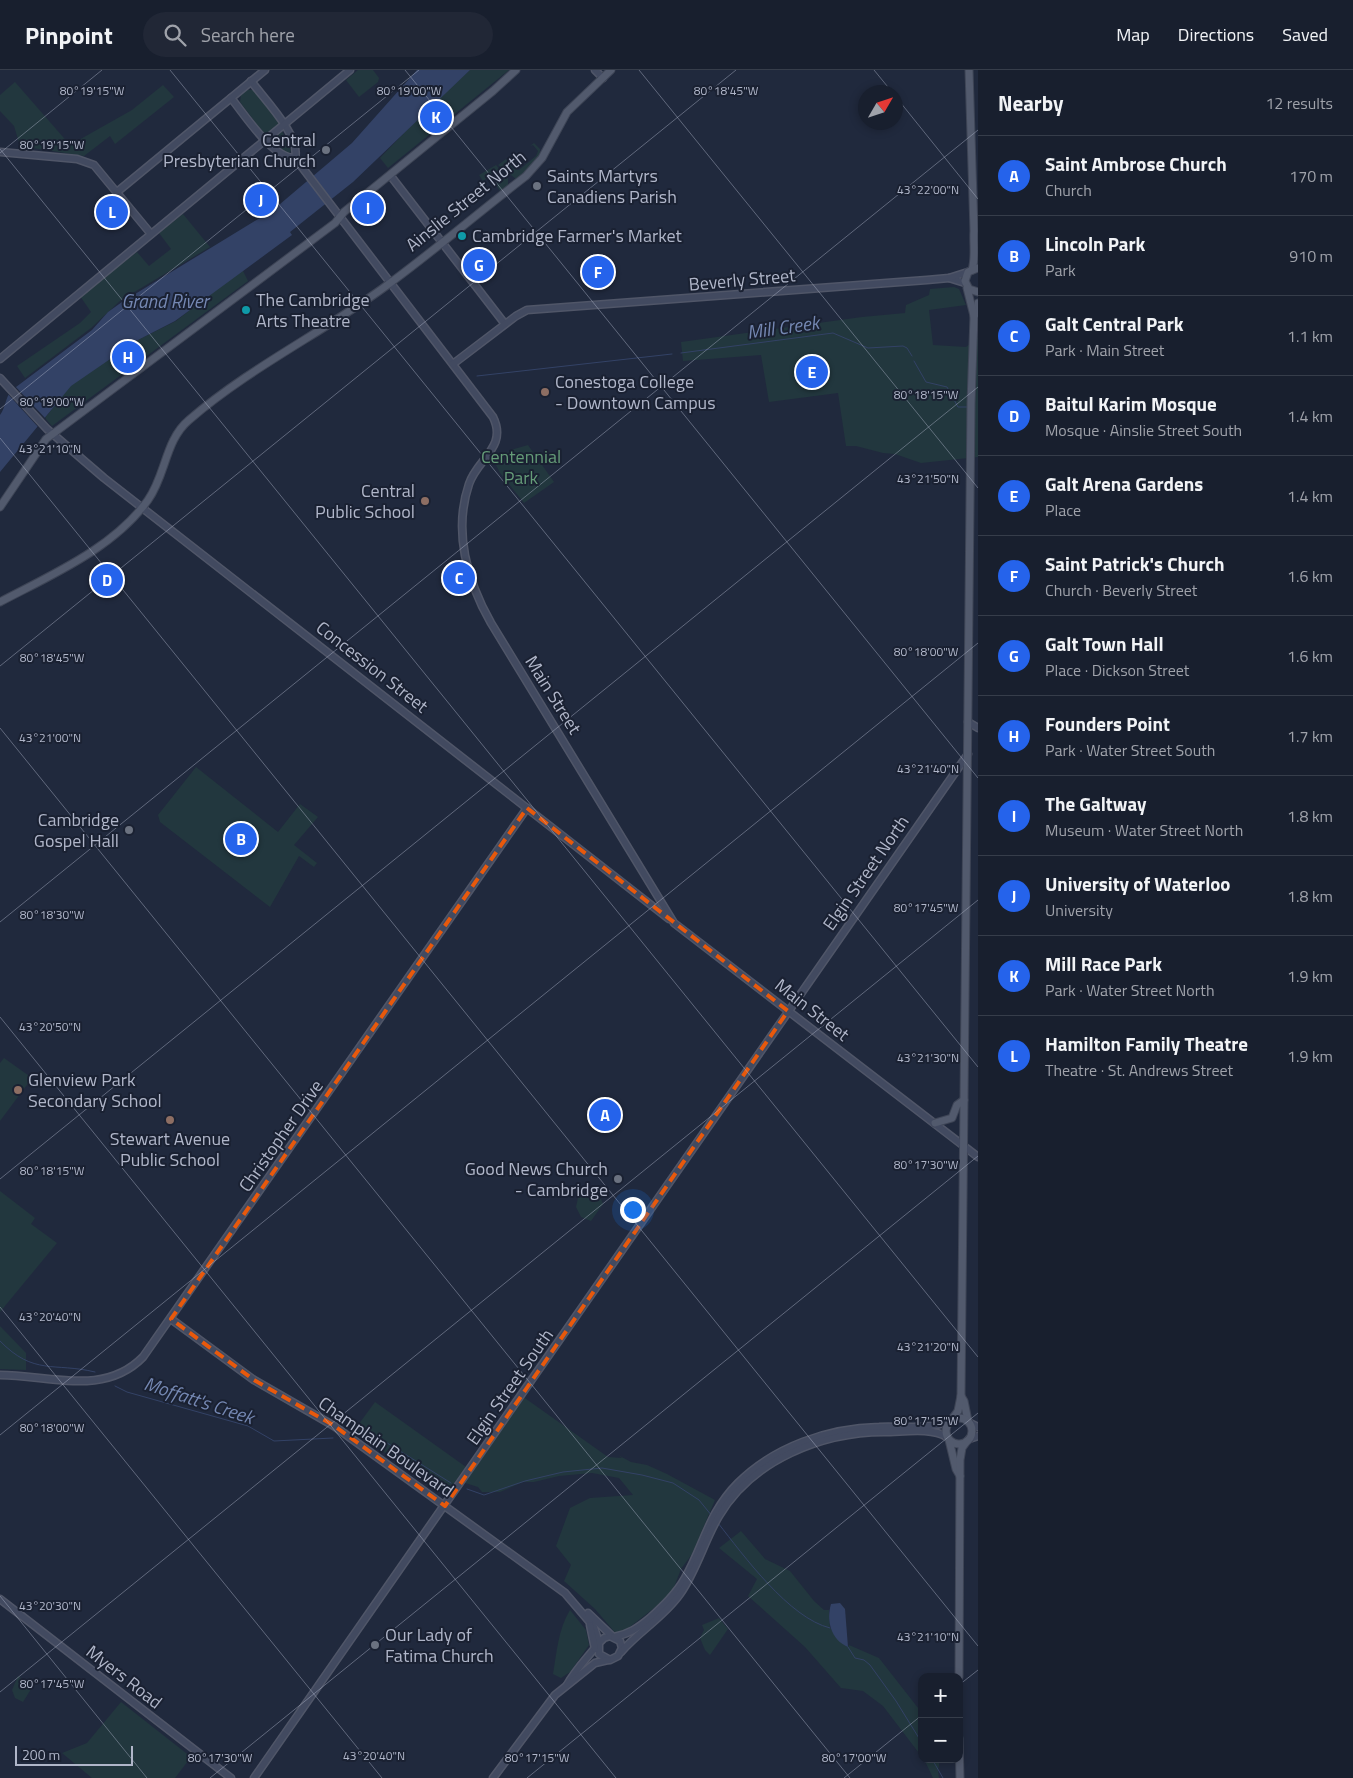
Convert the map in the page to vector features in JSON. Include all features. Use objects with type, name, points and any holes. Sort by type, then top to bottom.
[{"type":"main road","points":[[117,192],[265,70]]},
{"type":"main road","points":[[0,359],[350,70]]},
{"type":"main road","points":[[0,507],[39,448],[53,434],[334,223],[516,70]]},
{"type":"main road","points":[[595,70],[603,78]]},
{"type":"main road","name":"Ainslie Street North","points":[[0,602],[97,546],[125,526],[142,507],[160,479],[174,439],[188,420],[239,382],[391,282],[535,169],[567,112],[611,70]]},
{"type":"main road","points":[[960,1476],[956,1469],[946,1430],[958,1411],[961,1396],[971,403],[974,316],[966,285],[973,270],[975,258],[972,241],[976,237],[969,70]]},
{"type":"main road","points":[[231,98],[265,140],[286,157],[295,158],[295,146],[284,124],[251,81]]},
{"type":"main road","points":[[0,152],[85,162],[98,168],[151,234]]},
{"type":"main road","name":"Main Street","points":[[295,158],[491,414],[498,431],[496,443],[470,481],[463,508],[463,550],[477,596],[491,623],[674,923],[978,1156]]},
{"type":"main road","points":[[390,175],[505,324]]},
{"type":"main road","name":"Beverly Street","points":[[453,364],[523,312],[537,309],[676,301],[949,278],[973,270]]},
{"type":"main road","name":"Beverly Street","points":[[949,278],[966,285]]},
{"type":"main road","points":[[966,285],[978,292]]},
{"type":"main road","points":[[974,316],[977,312],[978,303]]},
{"type":"main road","name":"Concession Street","points":[[0,378],[53,434],[142,507],[674,923]]},
{"type":"main road","points":[[968,722],[978,728]]},
{"type":"main road","name":"Elgin Street North","points":[[788,1011],[968,754]]},
{"type":"main road","name":"Christopher Drive","points":[[0,1375],[82,1382],[115,1376],[139,1361],[171,1319],[527,808]]},
{"type":"main road","name":"Elgin Street South","points":[[254,1778],[788,1011]]},
{"type":"main road","points":[[935,1123],[952,1118],[957,1105],[964,1100]]},
{"type":"main road","name":"Champlain Boulevard","points":[[171,1319],[254,1380],[334,1426],[565,1593],[613,1637]]},
{"type":"main road","points":[[959,1673],[961,1452],[972,1432],[961,1396]]},
{"type":"main road","points":[[567,1685],[604,1638],[631,1632],[669,1600],[688,1573],[730,1492],[752,1472],[775,1456],[806,1441],[850,1429],[931,1426],[962,1418],[978,1427]]},
{"type":"main road","points":[[717,1514],[755,1476],[785,1457],[818,1442],[847,1435],[877,1432],[932,1432],[959,1444],[978,1436]]},
{"type":"main road","points":[[493,1778],[545,1706],[567,1685],[596,1663],[616,1658],[679,1595],[692,1574],[712,1524]]},
{"type":"main road","name":"Myers Road","points":[[0,1599],[230,1778]]},
{"type":"main road","name":"Champlain Boulevard","points":[[579,1607],[596,1631],[597,1646]]},
{"type":"main road","points":[[613,1637],[621,1645],[621,1652]]},
{"type":"main road","points":[[597,1646],[599,1654],[608,1660]]},
{"type":"main road","points":[[960,1763],[960,1778]]},
{"type":"highlighted area","points":[[527,808],[788,1011],[445,1506],[333,1425],[254,1380],[171,1319]]},
{"type":"green space","points":[[358,70],[373,70],[379,78],[378,82],[359,97],[346,80]]},
{"type":"green space","points":[[470,70],[509,70],[388,168],[380,158],[433,103]]},
{"type":"green space","points":[[15,82],[70,145],[132,110],[163,85],[174,97],[115,144],[110,136],[84,156],[20,146],[14,126],[0,111],[0,95]]},
{"type":"green space","points":[[247,90],[254,90],[278,122],[291,151],[288,154],[264,134],[240,102],[241,95]]},
{"type":"green space","points":[[534,143],[540,149],[538,158],[532,166],[516,179],[498,165],[506,159],[514,169],[519,170],[536,156],[538,151],[533,145],[530,146]]},
{"type":"green space","points":[[496,165],[508,178],[508,185],[500,191],[490,176],[483,181],[479,175]]},
{"type":"green space","points":[[183,214],[210,247],[121,300],[91,328],[25,378],[17,366],[80,323],[91,312],[80,296],[137,252],[149,266],[171,249],[159,233]]},
{"type":"green space","points":[[242,269],[248,281],[52,426],[45,418],[70,386],[136,341],[176,321]]},
{"type":"green space","points":[[954,287],[959,289],[966,305],[929,310],[933,345],[966,347],[978,337],[978,457],[921,463],[895,454],[856,446],[846,446],[838,393],[769,402],[761,355],[683,361],[681,342],[862,317],[905,313],[906,305],[929,295],[930,289]]},
{"type":"green space","name":"Centennial Park","points":[[528,445],[554,482],[524,503],[500,473],[493,459]]},
{"type":"green space","points":[[196,767],[278,832],[300,804],[318,817],[294,845],[317,863],[314,867],[299,856],[270,907],[160,822],[158,815]]},
{"type":"green space","points":[[4,1058],[32,1078],[0,1121],[0,1063]]},
{"type":"green space","points":[[0,1191],[35,1218],[31,1224],[57,1243],[0,1312]]},
{"type":"green space","points":[[579,1193],[601,1199],[603,1204],[591,1221],[581,1217],[576,1207]]},
{"type":"green space","points":[[0,1326],[26,1353],[26,1370],[0,1369]]},
{"type":"green space","points":[[522,1396],[608,1457],[622,1458],[618,1455],[631,1462],[647,1465],[715,1500],[692,1554],[681,1569],[671,1595],[618,1636],[595,1609],[564,1581],[571,1565],[556,1546],[570,1508],[590,1498],[633,1495],[619,1478],[592,1473],[559,1476],[534,1482],[523,1482],[500,1492],[482,1492],[478,1487],[462,1482]]},
{"type":"green space","points":[[375,1402],[466,1467],[447,1493],[353,1432]]},
{"type":"green space","points":[[741,1531],[765,1559],[790,1571],[814,1601],[824,1610],[829,1610],[830,1628],[848,1647],[849,1645],[879,1658],[918,1708],[918,1752],[883,1706],[863,1691],[841,1688],[805,1647],[748,1596],[757,1579],[719,1548]]},
{"type":"green space","points":[[570,1610],[586,1630],[589,1645],[570,1672],[561,1678],[553,1674],[560,1633]]},
{"type":"green space","points":[[719,1618],[728,1629],[710,1655],[705,1650],[700,1638],[704,1630],[702,1625]]},
{"type":"green space","points":[[18,1676],[33,1686],[23,1702],[15,1698],[12,1690]]},
{"type":"green space","points":[[121,1702],[191,1757],[175,1778],[92,1778],[62,1753],[87,1743]]},
{"type":"green space","points":[[926,1763],[939,1763],[939,1778],[933,1778]]},
{"type":"water","name":"Grand River","points":[[417,70],[470,70],[353,182],[290,232],[292,235],[175,321],[138,340],[71,386],[0,472],[0,415],[12,390],[92,330],[108,312],[122,302],[273,210],[352,143]]},
{"type":"water","points":[[840,1603],[845,1609],[848,1647],[837,1640],[831,1629],[829,1617],[831,1604]]},
{"type":"pier","points":[[14,385],[46,419],[39,428],[6,392]]},
{"type":"waterway","name":"Mill Creek","points":[[681,353],[833,333],[868,348],[903,346],[907,348],[912,356]]},
{"type":"waterway","name":"Mill Creek","points":[[477,376],[672,354]]},
{"type":"waterway","name":"Mill Creek","points":[[914,361],[926,382],[947,387],[958,407],[967,407]]},
{"type":"waterway","name":"Moffatt's Creek","points":[[0,1341],[12,1352],[34,1364],[95,1372]]},
{"type":"waterway","name":"Moffatt's Creek","points":[[115,1386],[127,1392],[248,1426],[274,1441],[333,1438]]},
{"type":"waterway","name":"Moffatt's Creek","points":[[361,1435],[376,1436],[451,1483]]},
{"type":"waterway","name":"Moffatt's Creek","points":[[467,1489],[484,1495],[525,1481],[563,1472],[602,1468],[673,1483],[699,1500],[712,1516]]},
{"type":"waterway","name":"Moffatt's Creek","points":[[718,1523],[754,1568],[783,1599],[814,1622],[830,1628]]},
{"type":"waterway","name":"Moffatt's Creek","points":[[848,1647],[855,1658],[864,1660],[870,1665],[896,1701],[918,1737]]},
{"type":"waterway","name":"Moffatt's Creek","points":[[934,1763],[943,1778]]},
{"type":"place","name":"Mill Race Park","points":[[436,117]]},
{"type":"place","name":"Central Presbyterian Church","points":[[326,150]]},
{"type":"place","name":"Saints Martyrs Canadiens Parish","points":[[537,186]]},
{"type":"place","name":"University of Waterloo","points":[[261,200]]},
{"type":"place","name":"The Galtway","points":[[368,208]]},
{"type":"place","name":"Hamilton Family Theatre","points":[[112,212]]},
{"type":"place","name":"Cambridge Farmer's Market","points":[[462,236]]},
{"type":"place","name":"Galt Town Hall","points":[[479,265]]},
{"type":"place","name":"Saint Patrick's Church","points":[[598,272]]},
{"type":"place","name":"The Cambridge Arts Theatre","points":[[246,310]]},
{"type":"place","name":"Founders Point","points":[[128,357]]},
{"type":"place","name":"Galt Arena Gardens","points":[[812,372]]},
{"type":"place","name":"Conestoga College - Downtown Campus","points":[[545,392]]},
{"type":"place","name":"Central Public School","points":[[425,501]]},
{"type":"place","name":"Galt Central Park","points":[[459,578]]},
{"type":"place","name":"Baitul Karim Mosque","points":[[107,580]]},
{"type":"place","name":"Cambridge Gospel Hall","points":[[129,830]]},
{"type":"place","name":"Lincoln Park","points":[[241,839]]},
{"type":"place","name":"Glenview Park Secondary School","points":[[18,1090]]},
{"type":"place","name":"Saint Ambrose Church","points":[[605,1115]]},
{"type":"place","name":"Stewart Avenue Public School","points":[[170,1120]]},
{"type":"place","name":"Good News Church - Cambridge","points":[[618,1179]]},
{"type":"place","name":"Our Lady of Fatima Church","points":[[375,1645]]}]
